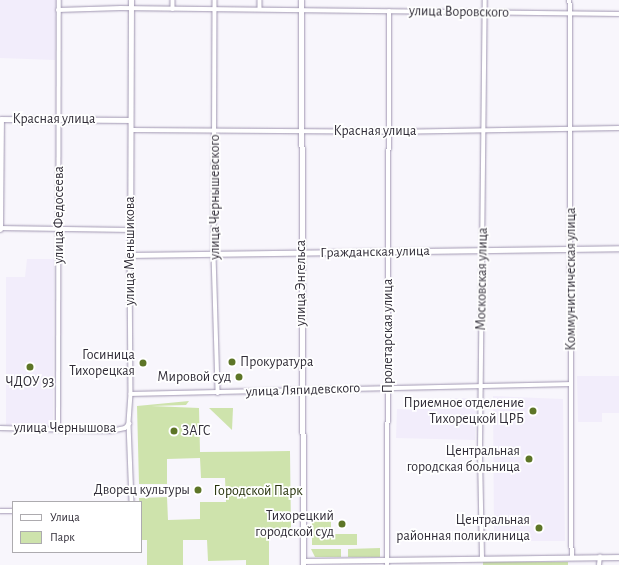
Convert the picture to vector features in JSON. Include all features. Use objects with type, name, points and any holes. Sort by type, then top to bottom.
[{"type":"main road","name":"улица Меньшикова","points":[[130,255],[131,0]]},
{"type":"main road","name":"улица Энгельса","points":[[301,0],[300,130],[303,563]]},
{"type":"main road","name":"Красная улица","points":[[1,119],[130,120]]},
{"type":"main road","points":[[0,228],[1,119]]},
{"type":"main road","name":"Гражданская улица","points":[[130,255],[571,250],[619,248]]},
{"type":"main road","points":[[303,563],[387,563],[480,558],[619,557]]},
{"type":"street","name":"улица Федосеева","points":[[58,429],[59,0]]},
{"type":"street","points":[[173,0],[174,9]]},
{"type":"street","name":"улица Чернышевского","points":[[215,0],[214,255],[218,393]]},
{"type":"street","points":[[260,0],[260,9]]},
{"type":"street","name":"Московская улица","points":[[478,565],[480,558],[485,0]]},
{"type":"street","name":"Коммунистическая улица","points":[[570,0],[572,558]]},
{"type":"street","name":"улица Воровского","points":[[58,10],[131,8],[215,10],[301,9],[390,12],[619,14]]},
{"type":"street","name":"Пролетарская улица","points":[[387,563],[388,132],[390,12]]},
{"type":"street","name":"Красная улица","points":[[131,130],[300,130],[388,132],[619,128]]},
{"type":"street","points":[[0,228],[130,230]]},
{"type":"street","name":"улица Меньшикова","points":[[130,255],[131,394],[129,424],[132,501]]},
{"type":"street","name":"улица Ляпидевского","points":[[131,394],[571,384]]},
{"type":"street","name":"улица Чернышова","points":[[0,428],[111,431],[125,428],[129,424]]},
{"type":"street","points":[[0,512],[12,511]]},
{"type":"street","points":[[599,565],[600,557]]},
{"type":"shaded area","points":[[0,0],[56,0],[55,60],[0,58]]},
{"type":"shaded area","points":[[27,259],[54,259],[53,420],[50,421],[50,426],[6,425],[6,277],[25,277]]},
{"type":"shaded area","points":[[577,376],[619,376],[619,413],[602,413],[602,422],[578,422]]},
{"type":"shaded area","name":"Центральная городская больница","points":[[493,396],[563,399],[565,541],[523,541],[516,533],[494,533]]},
{"type":"shaded area","points":[[476,398],[475,440],[396,438],[397,409],[412,410],[412,399]]},
{"type":"green space","name":"Городской Парк","points":[[189,401],[186,405],[151,406],[199,408],[200,452],[290,451],[291,532],[269,533],[269,565],[246,565],[246,560],[208,561],[207,540],[183,540],[183,565],[147,565],[147,540],[142,540],[142,501],[139,501],[139,498],[167,497],[168,520],[200,519],[200,502],[226,502],[225,478],[201,478],[200,458],[167,459],[167,484],[139,484],[137,406]]},
{"type":"green space","points":[[209,408],[233,408],[232,430]]},
{"type":"green space","points":[[312,517],[331,517],[331,534],[357,534],[357,545],[312,545]]},
{"type":"green space","points":[[380,548],[380,557],[348,557],[348,549]]},
{"type":"green space","points":[[311,549],[341,549],[341,557],[315,557]]},
{"type":"green space","points":[[483,562],[568,562],[568,565],[483,565]]},
{"type":"place","name":"Прокуратура","points":[[232,362]]},
{"type":"place","name":"Госиница Тихорецкая","points":[[143,363]]},
{"type":"place","name":"ЧДОУ 93","points":[[30,367]]},
{"type":"place","name":"Мировой суд","points":[[239,377]]},
{"type":"place","name":"Приемное отделение Тихорецкой ЦРБ","points":[[533,411]]},
{"type":"place","name":"ЗАГС","points":[[174,431]]},
{"type":"place","name":"Центральная городская больница","points":[[529,459]]},
{"type":"place","name":"Дворец культуры","points":[[198,490]]},
{"type":"place","name":"Тихорецкий городской суд","points":[[342,524]]},
{"type":"place","name":"Центральная районная поликлиница","points":[[539,528]]}]
